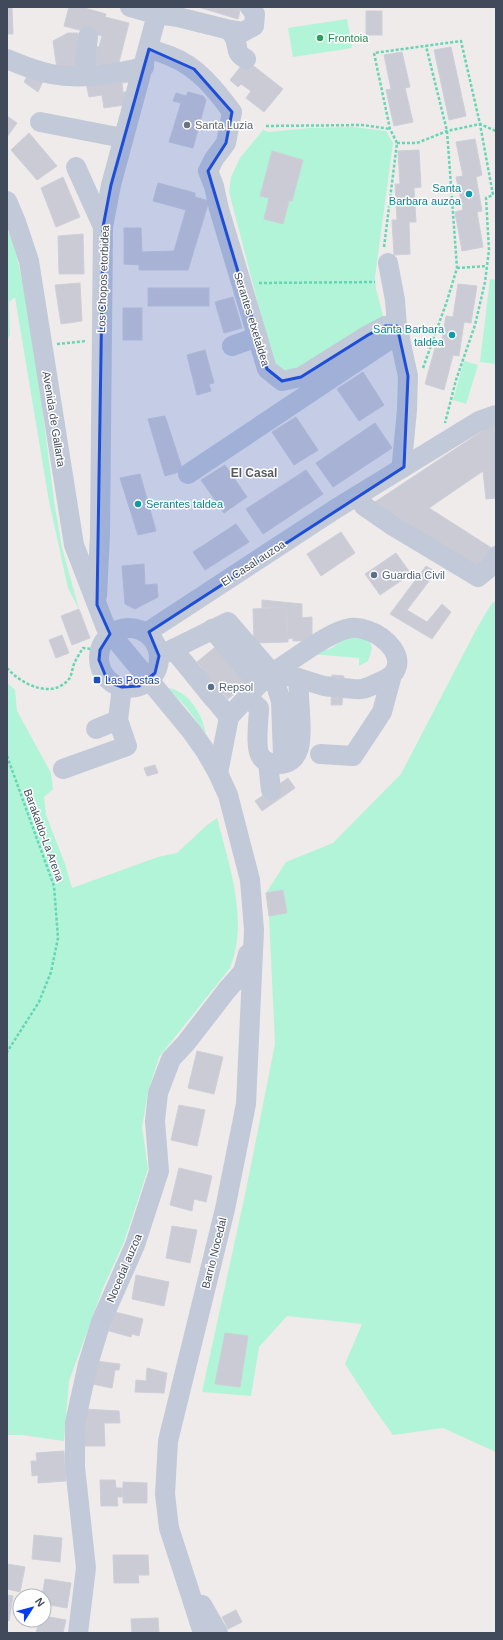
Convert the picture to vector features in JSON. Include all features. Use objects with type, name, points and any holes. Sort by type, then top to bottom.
[{"type":"street","points":[[130,7],[158,11],[243,32],[254,26],[256,14],[250,7]]},
{"type":"street","name":"Los Chopos etorbidea","points":[[97,605],[100,534],[103,227],[111,185],[158,11]]},
{"type":"street","points":[[230,30],[236,40],[237,50],[241,56],[246,59]]},
{"type":"street","points":[[88,37],[85,61],[90,76]]},
{"type":"street","name":"Serantes etxetaldea","points":[[146,58],[170,56],[194,69],[221,97],[232,112],[226,143],[214,159],[208,171],[214,186],[219,208],[267,369],[282,381],[301,377],[385,326],[399,331]]},
{"type":"street","points":[[7,59],[51,74],[90,76],[146,58]]},
{"type":"street","points":[[40,122],[123,138]]},
{"type":"street","points":[[76,167],[103,227]]},
{"type":"street","name":"Avenida de Gallarta","points":[[7,201],[16,222],[29,261],[74,545],[103,623],[105,642]]},
{"type":"street","points":[[389,272],[408,376],[408,410],[402,462],[404,467]]},
{"type":"street","points":[[188,474],[389,340],[399,331]]},
{"type":"street","points":[[232,346],[257,337]]},
{"type":"street","name":"El Casal auzoa","points":[[146,633],[337,508],[479,421],[496,415]]},
{"type":"street","points":[[360,495],[364,506],[384,520],[478,577],[489,568],[496,556]]},
{"type":"street","points":[[74,545],[100,534]]},
{"type":"street","points":[[229,717],[166,653],[157,647],[153,639],[146,633],[138,629],[128,628],[119,630],[105,642],[99,660],[101,669],[106,677],[114,684],[122,688],[132,688],[150,680],[166,653],[228,622],[259,685],[258,750],[261,758],[272,764],[284,765],[296,755],[299,746],[301,736],[298,678]]},
{"type":"street","points":[[218,773],[229,717],[259,685],[324,640],[342,631],[351,628],[360,628],[376,633],[393,649],[397,658],[396,668],[392,675],[382,712],[353,756],[320,754]]},
{"type":"street","points":[[105,642],[150,680],[192,732],[218,773],[228,795],[250,880],[254,930]]},
{"type":"street","points":[[259,685],[298,678],[324,686],[361,689],[392,675]]},
{"type":"street","points":[[259,685],[281,701],[283,755],[281,760],[272,764]]},
{"type":"street","points":[[63,769],[127,746],[118,720],[122,688]]},
{"type":"street","points":[[96,729],[118,720]]},
{"type":"street","points":[[271,790],[272,764]]},
{"type":"street","name":"Barrio Nocedal","points":[[203,1633],[169,1528],[166,1501],[168,1441],[225,1209],[246,1104],[254,930]]},
{"type":"street","name":"Nocedal auzoa","points":[[78,1633],[86,1568],[75,1467],[75,1423],[88,1364],[101,1322],[135,1245],[159,1171],[155,1121],[158,1093],[171,1059],[186,1043],[227,990],[243,972],[254,930]]},
{"type":"street","name":"Barrio Nocedal","points":[[183,1572],[218,1633]]},
{"type":"path","points":[[256,276],[259,284],[389,272],[384,254],[384,242],[397,143],[390,129],[374,53],[461,42],[480,124],[493,195],[486,198],[489,250],[475,325],[456,380],[443,429]]},
{"type":"path","points":[[423,369],[457,268],[447,131],[426,46]]},
{"type":"path","points":[[397,143],[417,143],[447,131],[480,124],[496,131]]},
{"type":"path","points":[[266,126],[363,125],[390,129]]},
{"type":"path","points":[[457,268],[487,266]]},
{"type":"path","points":[[55,345],[92,341]]},
{"type":"path","points":[[7,668],[15,677],[32,686],[46,689],[58,688],[70,678],[74,663],[83,648],[105,642]]},
{"type":"path","name":"Barakaldo-La Arena","points":[[7,756],[54,886],[58,938],[52,972],[39,1002],[7,1052]]},
{"type":"highlighted area","points":[[149,49],[194,69],[232,112],[226,143],[208,171],[267,369],[282,381],[301,377],[368,335],[385,326],[397,326],[408,376],[404,467],[149,632],[159,656],[155,673],[139,686],[122,687],[114,684],[106,677],[99,660],[100,650],[110,634],[97,605],[103,227],[111,185]]},
{"type":"green space","name":"Frontoia","points":[[347,19],[352,48],[293,57],[288,28]]},
{"type":"green space","points":[[353,127],[386,131],[393,143],[375,277],[376,289],[385,323],[305,371],[285,372],[273,361],[229,192],[231,177],[240,158],[263,130],[269,132],[311,128]]},
{"type":"green space","points":[[7,229],[15,249],[23,284],[39,382],[54,501],[62,548],[79,609],[68,588],[49,501],[15,297],[9,302],[10,335],[7,341]]},
{"type":"green space","points":[[490,279],[496,280],[496,364],[480,362]]},
{"type":"green space","points":[[464,361],[478,365],[466,404],[453,400]]},
{"type":"green space","points":[[496,601],[496,1452],[443,1428],[393,1435],[345,1364],[362,1324],[287,1316],[259,1347],[251,1396],[202,1392],[246,1190],[275,1044],[269,916],[287,913],[283,890],[266,893],[286,862],[333,843],[401,774],[477,628],[492,603]]},
{"type":"green space","points":[[351,633],[370,642],[372,648],[368,661],[359,666],[359,658],[311,654],[332,648]]},
{"type":"green space","points":[[7,683],[15,690],[17,711],[51,773],[53,789],[44,797],[46,815],[65,864],[72,888],[158,857],[177,853],[206,826],[217,818],[231,873],[237,912],[238,931],[230,968],[159,1057],[148,1092],[142,1127],[148,1169],[124,1242],[103,1288],[69,1381],[64,1441],[22,1435],[7,1435]]},
{"type":"green space","points":[[168,688],[182,694],[198,711],[206,734],[187,708]]},
{"type":"building","points":[[7,7],[12,7],[13,34],[7,34]]},
{"type":"building","points":[[69,7],[81,7],[106,14],[105,17],[129,23],[117,70],[90,63],[94,46],[99,47],[102,36],[64,26]]},
{"type":"building","points":[[198,7],[241,7],[238,19]]},
{"type":"building","points":[[366,11],[382,11],[382,35],[366,35]]},
{"type":"building","points":[[68,33],[78,33],[81,66],[57,69],[53,41]]},
{"type":"building","points":[[451,47],[466,116],[449,120],[434,50]]},
{"type":"building","points":[[402,52],[410,87],[405,88],[413,122],[394,126],[386,90],[391,89],[384,55]]},
{"type":"building","points":[[246,60],[283,89],[264,112],[246,98],[251,91],[241,84],[238,87],[230,80]]},
{"type":"building","points":[[27,76],[44,79],[38,92],[24,82]]},
{"type":"building","points":[[130,76],[129,82],[122,83],[123,92],[128,92],[124,105],[104,108],[102,95],[89,97],[86,83]]},
{"type":"building","name":"Santa Luzia","points":[[188,92],[203,96],[206,100],[193,148],[169,142],[181,103],[173,101],[176,93],[186,96]]},
{"type":"building","points":[[7,116],[17,123],[7,137]]},
{"type":"building","points":[[29,133],[57,166],[37,180],[11,150]]},
{"type":"building","name":"Santa Barbara auzoa","points":[[475,139],[482,175],[476,177],[482,211],[477,212],[483,247],[462,251],[455,212],[463,210],[456,177],[463,176],[456,142]]},
{"type":"building","name":"Santa Barbara auzoa","points":[[419,150],[421,187],[414,188],[416,222],[409,222],[410,254],[394,255],[392,220],[397,220],[395,184],[400,184],[398,151]]},
{"type":"building","points":[[272,151],[303,160],[292,201],[289,201],[283,224],[264,219],[269,198],[260,196]]},
{"type":"building","points":[[63,177],[80,217],[56,227],[41,188]]},
{"type":"building","points":[[158,183],[195,193],[195,197],[209,201],[188,270],[139,270],[139,265],[124,264],[124,228],[141,228],[142,252],[174,251],[186,210],[153,201]]},
{"type":"building","points":[[83,234],[84,274],[59,274],[58,236]]},
{"type":"building","points":[[80,283],[82,321],[61,324],[55,285]]},
{"type":"building","name":"Santa Barbara taldea","points":[[458,284],[477,286],[471,323],[464,322],[459,356],[453,355],[444,390],[425,384],[435,348],[440,349],[446,316],[453,317]]},
{"type":"building","points":[[148,288],[209,288],[209,306],[148,306]]},
{"type":"building","points":[[233,297],[242,328],[224,333],[215,302]]},
{"type":"building","points":[[123,308],[142,308],[142,340],[123,340]]},
{"type":"building","points":[[205,350],[214,383],[209,384],[211,391],[197,395],[187,355]]},
{"type":"building","points":[[363,372],[384,405],[359,421],[337,389]]},
{"type":"building","name":"Serantes taldea","points":[[165,416],[183,471],[165,476],[148,419]]},
{"type":"building","points":[[296,417],[318,450],[294,465],[272,432]]},
{"type":"building","points":[[496,422],[496,498],[486,499],[483,471],[429,508],[490,547],[476,570],[375,502]]},
{"type":"building","points":[[375,423],[392,448],[333,487],[316,463]]},
{"type":"building","points":[[225,465],[247,497],[224,513],[201,480]]},
{"type":"building","points":[[306,470],[323,494],[263,534],[246,509]]},
{"type":"building","name":"Serantes taldea","points":[[140,474],[156,531],[138,535],[120,478]]},
{"type":"building","points":[[236,524],[249,542],[205,570],[193,552]]},
{"type":"building","points":[[341,532],[355,553],[321,576],[307,554]]},
{"type":"building","points":[[396,553],[411,574],[380,595],[365,574]]},
{"type":"building","points":[[144,564],[145,585],[157,584],[158,597],[135,609],[125,604],[122,566]]},
{"type":"building","points":[[426,566],[436,572],[407,610],[427,622],[442,604],[451,612],[432,639],[390,614]]},
{"type":"building","points":[[262,600],[302,604],[302,618],[312,617],[312,641],[293,641],[293,638],[288,639],[286,607],[262,608]]},
{"type":"building","points":[[286,607],[288,642],[254,643],[253,609]]},
{"type":"building","points":[[79,609],[90,638],[72,645],[61,616]]},
{"type":"building","points":[[231,634],[262,671],[228,699],[223,693],[207,706],[187,681],[203,669],[197,662]]},
{"type":"building","points":[[62,635],[69,653],[56,658],[49,640]]},
{"type":"building","points":[[332,675],[344,676],[342,705],[331,705]]},
{"type":"building","points":[[155,765],[158,773],[147,776],[144,768]]},
{"type":"building","points":[[288,778],[295,788],[262,811],[255,801]]},
{"type":"building","points":[[283,890],[287,913],[269,916],[266,893]]},
{"type":"building","points":[[197,1051],[223,1057],[214,1094],[188,1088]]},
{"type":"building","points":[[179,1105],[205,1110],[197,1146],[171,1140]]},
{"type":"building","points":[[179,1168],[212,1176],[206,1202],[194,1199],[192,1211],[170,1205]]},
{"type":"building","points":[[172,1226],[197,1230],[190,1263],[166,1258]]},
{"type":"building","points":[[136,1275],[169,1282],[164,1306],[132,1299]]},
{"type":"building","points":[[115,1312],[143,1319],[139,1336],[132,1334],[131,1337],[109,1331]]},
{"type":"building","points":[[225,1333],[248,1336],[240,1387],[215,1384]]},
{"type":"building","points":[[96,1361],[120,1364],[119,1370],[115,1370],[112,1388],[92,1384]]},
{"type":"building","points":[[147,1368],[167,1373],[164,1393],[135,1392],[136,1380],[146,1381]]},
{"type":"building","points":[[84,1409],[119,1411],[120,1423],[104,1423],[105,1446],[85,1446]]},
{"type":"building","points":[[64,1451],[66,1481],[38,1483],[38,1475],[32,1476],[31,1461],[37,1461],[36,1453]]},
{"type":"building","points":[[100,1480],[115,1480],[116,1488],[123,1488],[123,1497],[117,1497],[118,1506],[101,1506]]},
{"type":"building","points":[[123,1482],[147,1483],[147,1503],[123,1503]]},
{"type":"building","points":[[34,1535],[62,1538],[60,1562],[32,1559]]},
{"type":"building","points":[[113,1555],[148,1555],[149,1575],[138,1575],[139,1583],[114,1583]]},
{"type":"building","points":[[7,1564],[25,1567],[21,1588],[12,1588],[12,1590],[7,1589]]},
{"type":"building","points":[[45,1579],[71,1583],[67,1608],[52,1605],[52,1588],[43,1588]]},
{"type":"building","points":[[7,1595],[12,1596],[12,1602],[9,1621],[7,1620]]},
{"type":"building","points":[[236,1610],[242,1622],[228,1629],[222,1617]]},
{"type":"building","points":[[52,1617],[66,1620],[63,1633],[36,1633],[37,1628],[52,1628]]},
{"type":"building","points":[[158,1618],[159,1633],[132,1633],[131,1619]]},
{"type":"place","name":"Frontoia","points":[[320,38]]},
{"type":"place","name":"Santa Luzia","points":[[187,125]]},
{"type":"place","name":"Santa Barbara auzoa","points":[[469,194]]},
{"type":"place","name":"Santa Barbara taldea","points":[[452,335]]},
{"type":"place","name":"Serantes taldea","points":[[138,504]]},
{"type":"place","name":"Guardia Civil","points":[[374,575]]},
{"type":"place","name":"Las Postas","points":[[97,680]]},
{"type":"place","name":"Repsol","points":[[211,687]]},
{"type":"district","name":"El Casal","points":[[254,473]]}]
